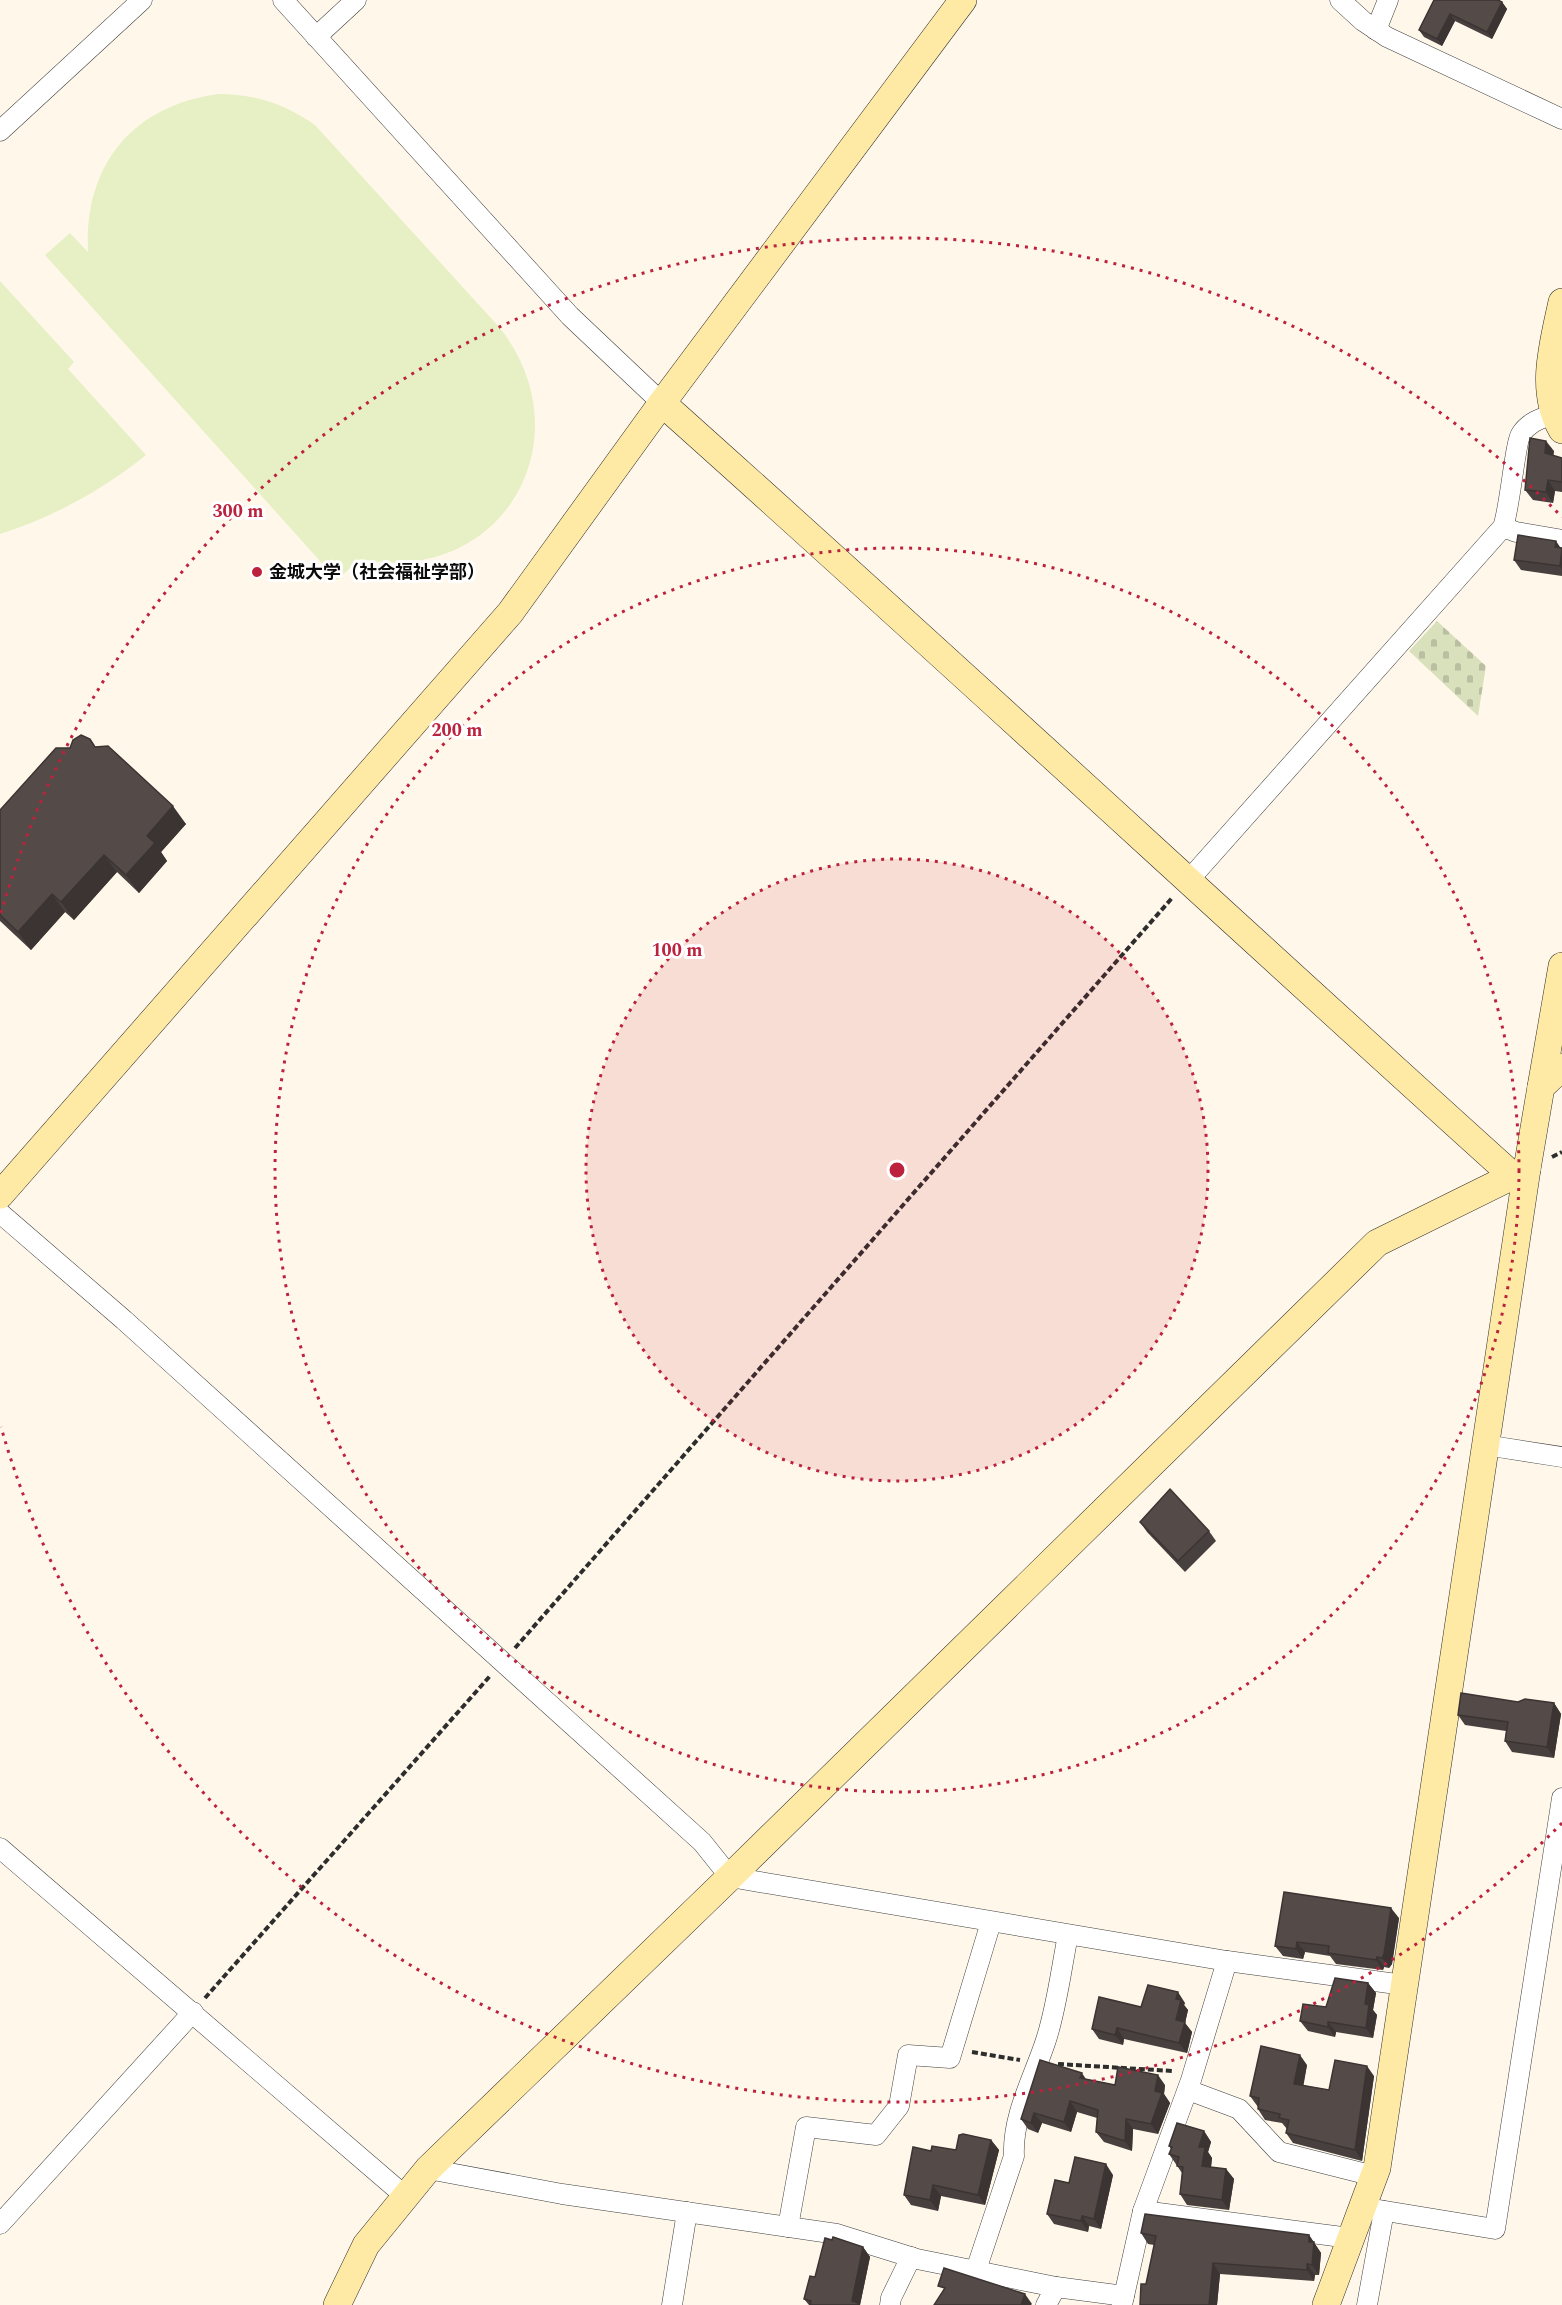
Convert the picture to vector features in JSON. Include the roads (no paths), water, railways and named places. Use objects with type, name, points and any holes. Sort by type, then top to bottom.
[{"type":"street","points":[[0,131],[142,0]]},
{"type":"street","points":[[283,0],[570,316],[662,403],[884,601],[1187,882],[1520,1172]]},
{"type":"street","points":[[316,37],[356,0]]},
{"type":"street","points":[[0,1196],[510,613],[662,403],[963,0]]},
{"type":"street","points":[[1340,0],[1376,30],[1498,91],[1562,119]]},
{"type":"street","points":[[1376,30],[1388,0]]},
{"type":"street","points":[[1187,882],[1503,526],[1509,510],[1520,435],[1534,421],[1557,422],[1549,382],[1562,302]]},
{"type":"street","points":[[1503,526],[1516,532],[1562,540]]},
{"type":"street","points":[[1367,2305],[1374,2176],[1485,1445],[1520,1172],[1541,1087],[1562,966]]},
{"type":"street","points":[[1541,1087],[1562,1067]]},
{"type":"street","points":[[337,2305],[366,2245],[428,2169],[730,1877],[1377,1243],[1520,1172]]},
{"type":"street","points":[[0,1213],[124,1320],[501,1663],[702,1842],[730,1877],[1227,1961],[1404,1985]]},
{"type":"street","points":[[1485,1445],[1562,1457]]},
{"type":"street","points":[[1372,2209],[1495,2229],[1562,1798]]},
{"type":"street","points":[[0,1848],[405,2196]]},
{"type":"street","points":[[788,2227],[806,2127],[876,2135],[899,2106],[908,2055],[950,2058],[991,1922]]},
{"type":"street","points":[[976,2270],[1003,2196],[1014,2156],[1013,2141],[1036,2063],[1053,2017],[1068,1935]]},
{"type":"street","points":[[428,2169],[562,2194],[837,2234],[911,2257],[1123,2300],[1143,2211],[1191,2081],[1227,1961]]},
{"type":"street","points":[[0,2224],[193,2012]]},
{"type":"street","points":[[1191,2081],[1239,2109],[1278,2152],[1374,2176]]},
{"type":"street","points":[[1326,2305],[1350,2238],[1372,2209]]},
{"type":"street","points":[[1143,2211],[1350,2238]]},
{"type":"street","points":[[672,2305],[687,2212]]},
{"type":"street","points":[[890,2305],[891,2298],[911,2257]]},
{"type":"street","points":[[1046,2305],[1056,2286]]},
{"type":"place","name":"金城大学（社会福祉学部）","points":[[257,572]]}]
